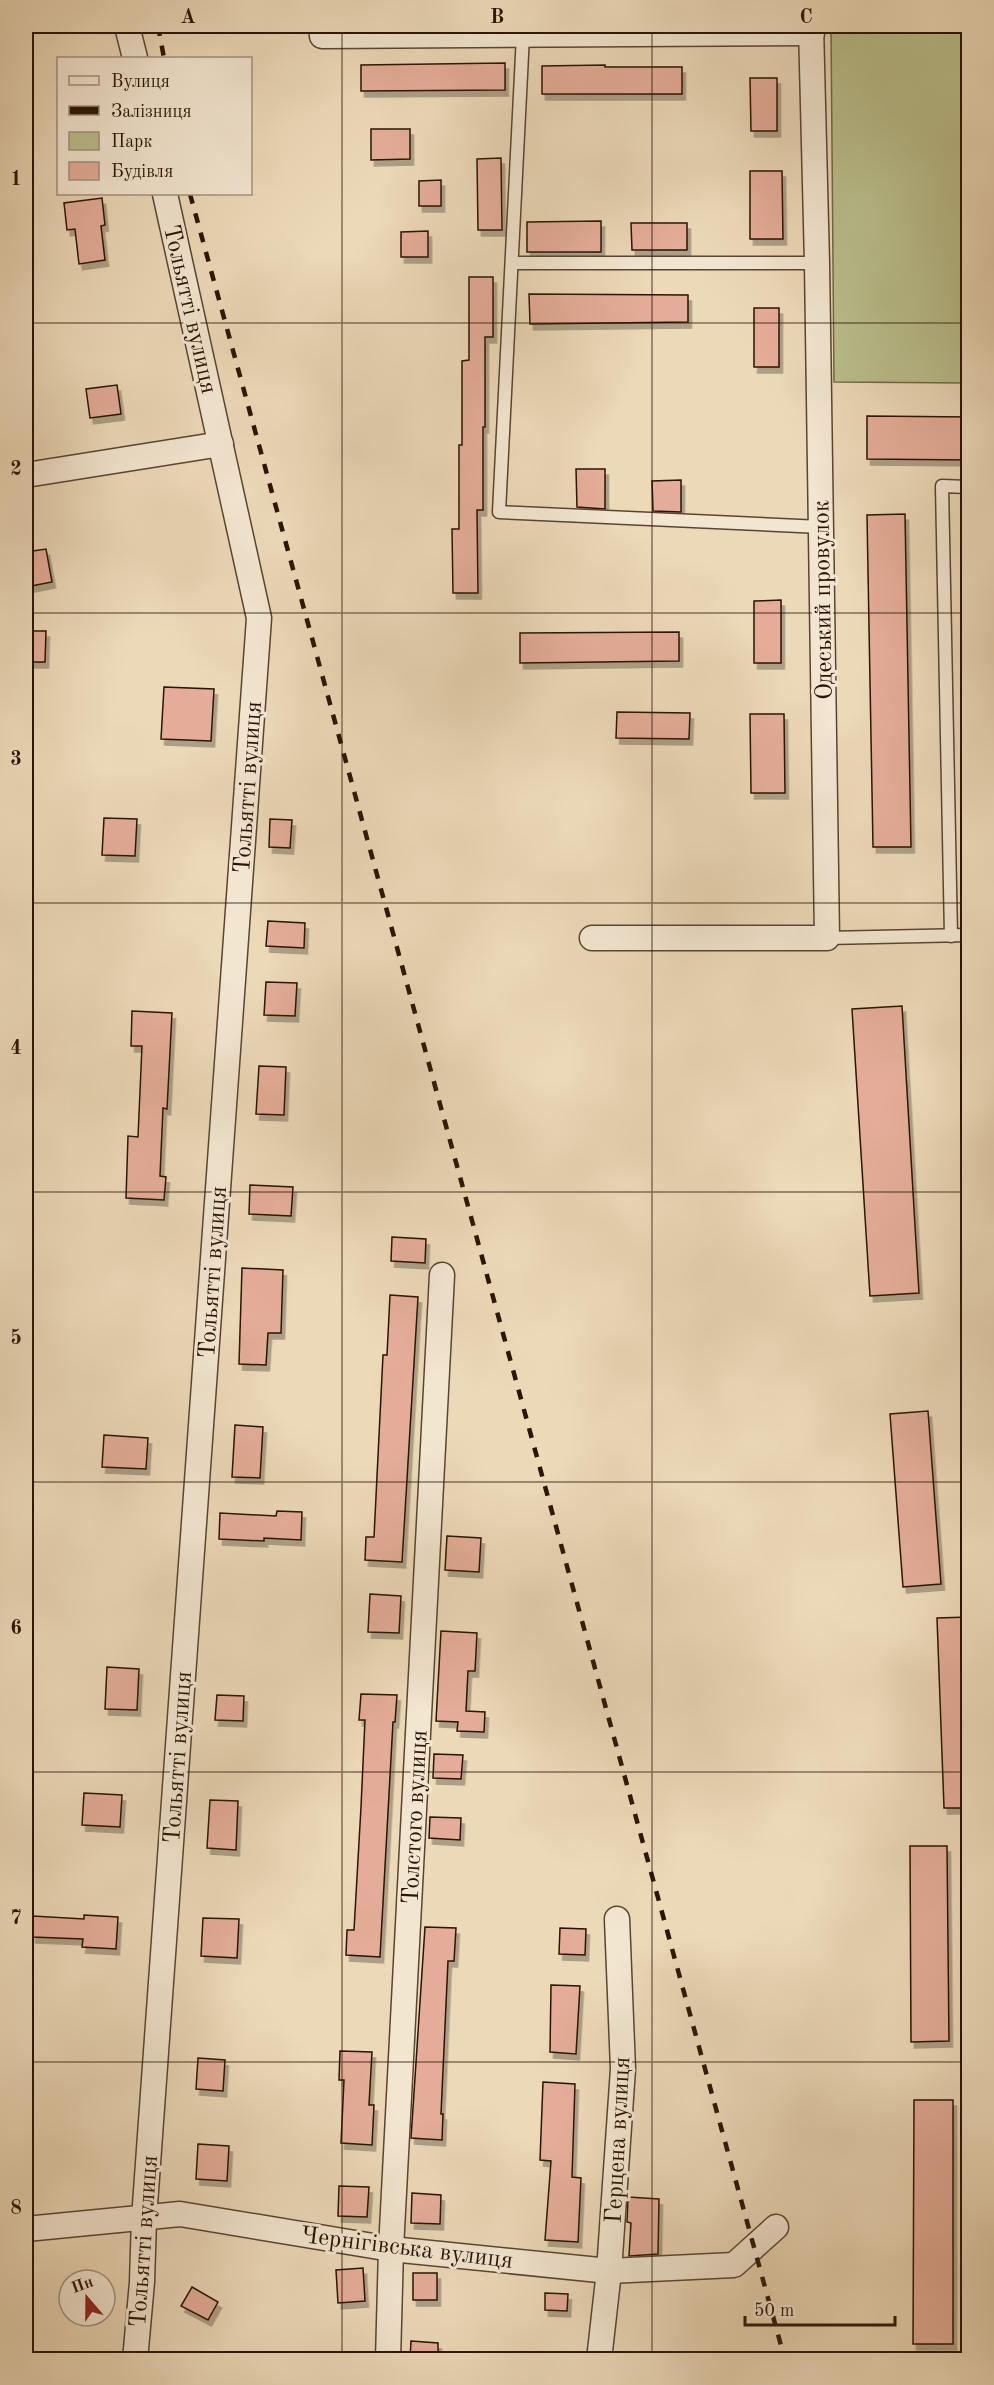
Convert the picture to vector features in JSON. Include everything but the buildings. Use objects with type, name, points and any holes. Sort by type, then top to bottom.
[{"type":"street","points":[[127,26],[135,57]]},
{"type":"street","points":[[322,31],[523,35],[602,30],[812,29]]},
{"type":"street","name":"Одеський провулок","points":[[812,29],[827,938]]},
{"type":"street","name":"Тольятті вулиця","points":[[135,2360],[260,618],[165,195]]},
{"type":"street","points":[[26,475],[221,444]]},
{"type":"street","points":[[592,938],[827,938]]},
{"type":"street","name":"Толстого вулиця","points":[[388,2360],[391,2249],[442,1275]]},
{"type":"street","name":"Герцена вулиця","points":[[599,2360],[609,2271],[623,2069],[617,1919]]},
{"type":"street","name":"Чернігівська вулиця","points":[[26,2229],[180,2214],[391,2249],[609,2271],[734,2265],[776,2228]]},
{"type":"lane","points":[[523,35],[500,512],[821,527]]},
{"type":"lane","points":[[512,264],[817,263]]},
{"type":"lane","points":[[951,936],[942,486],[969,487]]},
{"type":"lane","points":[[827,938],[969,935]]},
{"type":"green space","points":[[831,26],[968,26],[968,383],[834,382]]},
{"type":"railway","points":[[158,26],[164,57]]},
{"type":"railway","points":[[190,195],[785,2360]]}]
